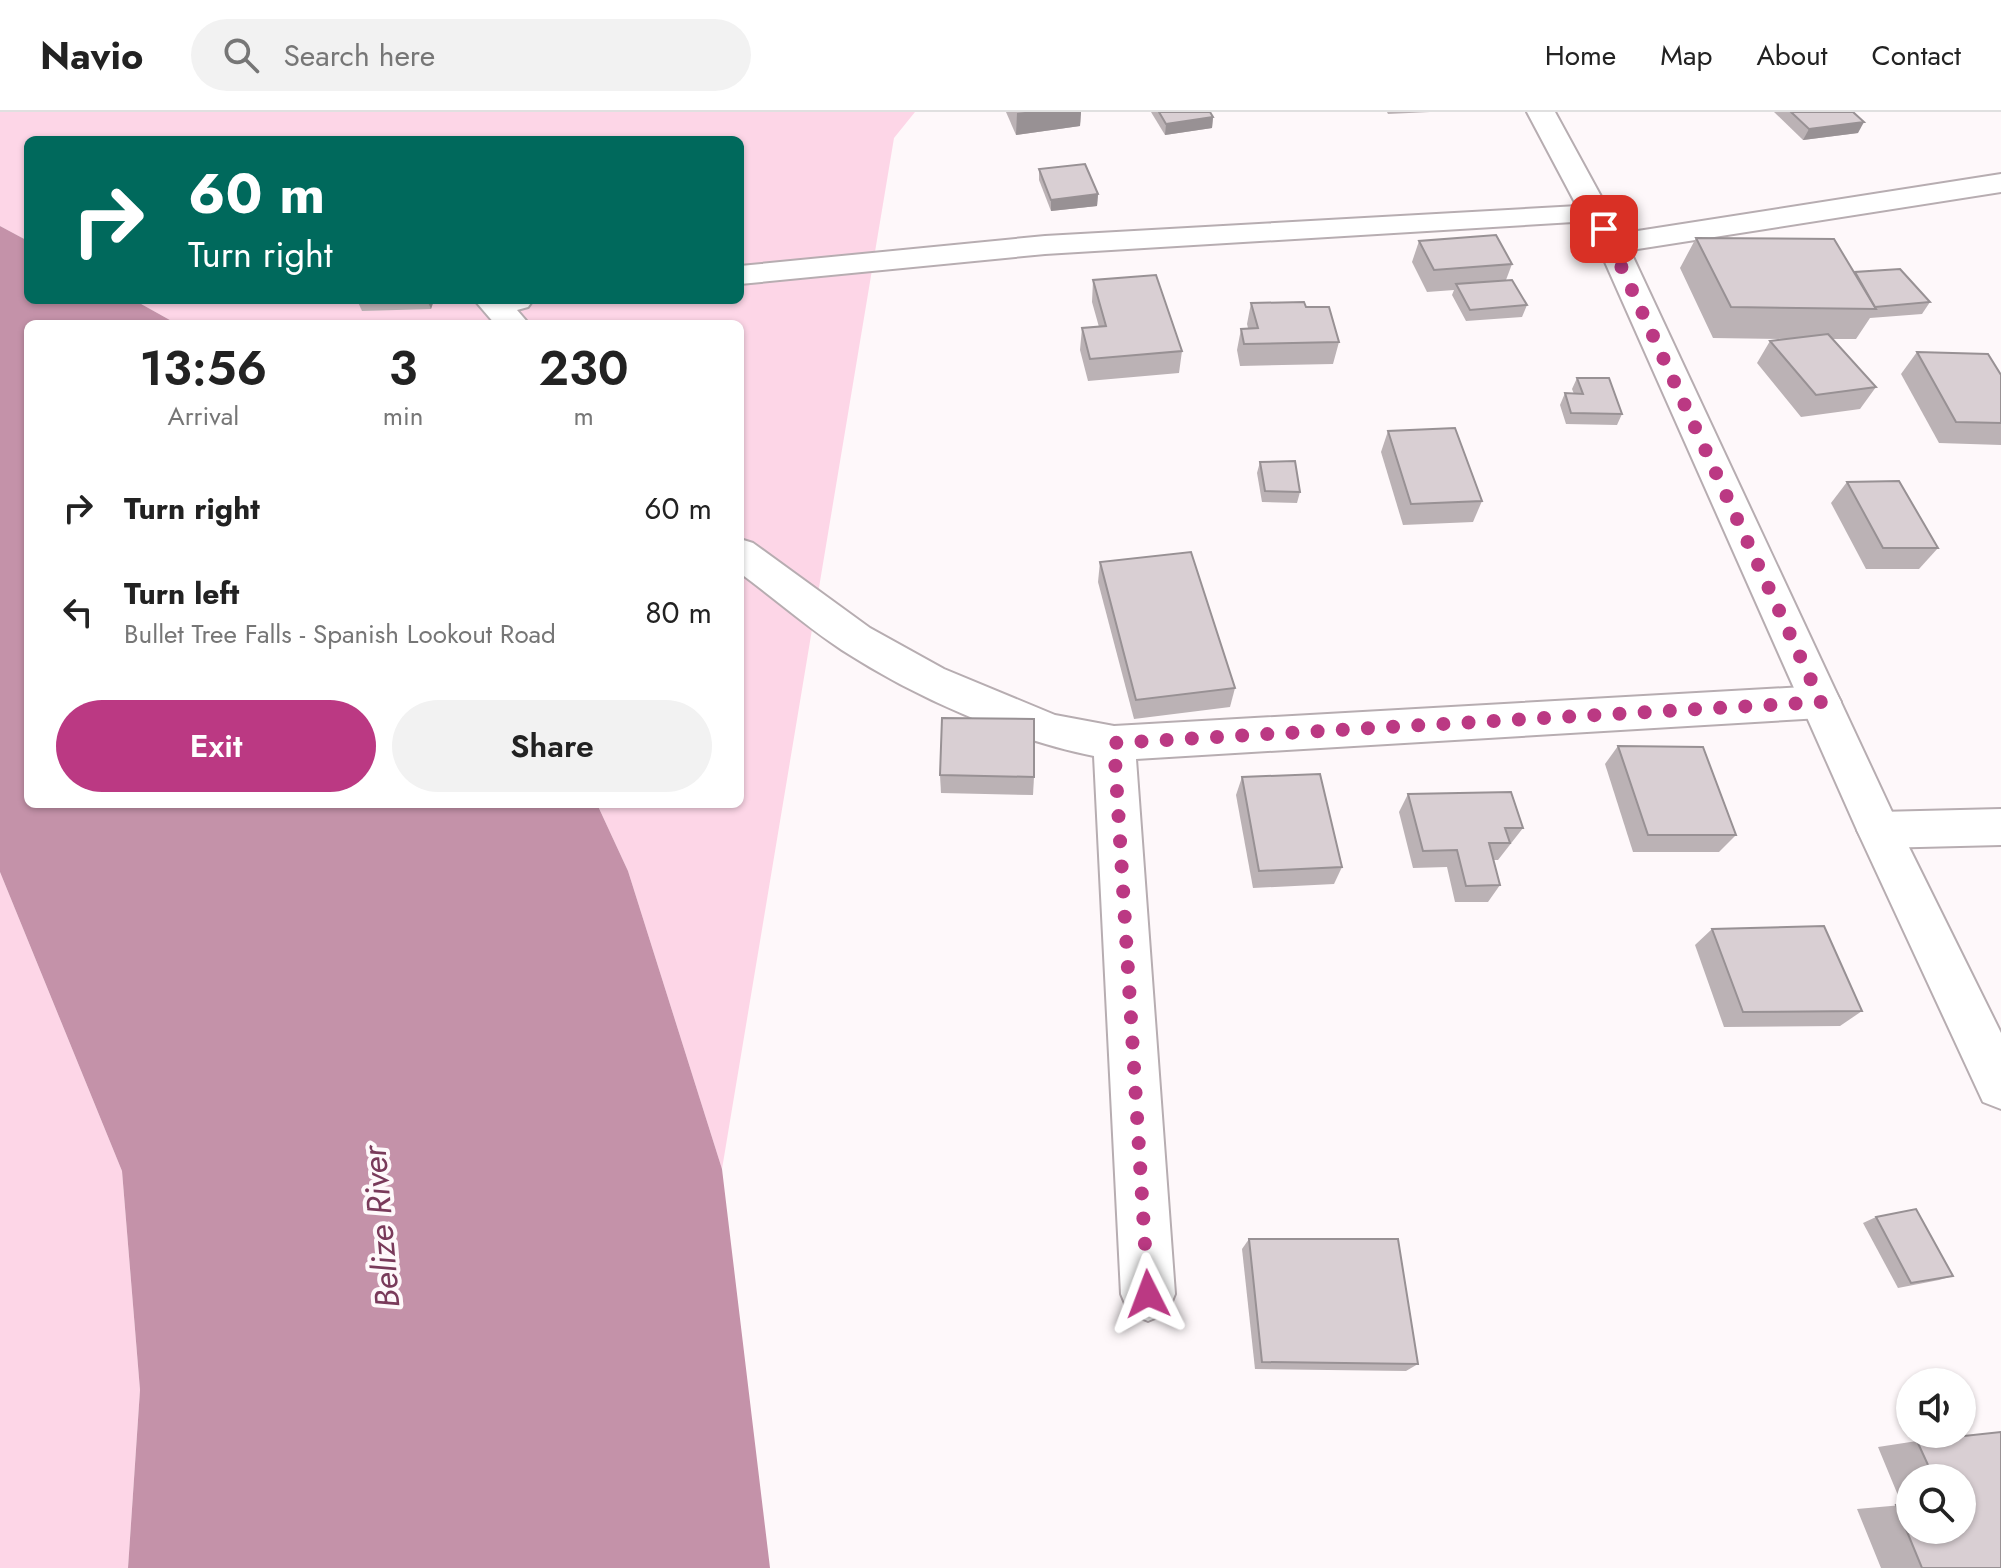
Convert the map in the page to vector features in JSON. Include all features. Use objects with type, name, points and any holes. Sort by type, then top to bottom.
[{"type":"street","points":[[1541,112],[1604,229],[1879,830],[2001,1085]]},
{"type":"street","points":[[744,275],[1045,245],[1604,229],[2001,183]]},
{"type":"street","points":[[494,304],[509,320]]},
{"type":"street","points":[[744,556],[856,639],[930,680],[1049,731],[1114,743],[1821,702]]},
{"type":"street","points":[[1114,743],[1148,1294]]},
{"type":"street","points":[[1879,830],[2001,827]]},
{"type":"shaded area","points":[[0,112],[915,112],[894,138],[722,1169],[628,871],[599,808],[744,808],[744,320],[170,320],[141,304],[744,304],[744,136],[24,136],[24,239],[0,226]]},
{"type":"shaded area","points":[[0,872],[122,1171],[140,1390],[128,1568],[0,1568]]},
{"type":"water","name":"Belize River","points":[[0,226],[24,239],[24,304],[141,304],[170,320],[24,320],[24,808],[599,808],[628,871],[722,1169],[770,1568],[128,1568],[140,1390],[122,1171],[0,872]]},
{"type":"building","points":[[1159,112],[1210,112],[1213,117],[1166,124]]},
{"type":"building","points":[[1791,112],[1853,112],[1864,122],[1809,129]]},
{"type":"building","points":[[1085,164],[1098,194],[1051,200],[1039,169]]},
{"type":"building","points":[[1496,235],[1512,264],[1434,270],[1419,241]]},
{"type":"building","points":[[1696,238],[1834,239],[1876,309],[1731,307]]},
{"type":"building","points":[[1900,269],[1930,302],[1875,307],[1855,272]]},
{"type":"building","points":[[1156,275],[1182,351],[1090,359],[1082,328],[1106,326],[1093,280]]},
{"type":"building","points":[[1512,280],[1527,305],[1470,310],[1456,284]]},
{"type":"building","points":[[1304,302],[1306,307],[1329,307],[1339,342],[1244,344],[1241,329],[1258,328],[1251,303]]},
{"type":"building","points":[[1828,334],[1876,387],[1816,395],[1770,341]]},
{"type":"building","points":[[1917,352],[1988,354],[2001,375],[2001,423],[1956,422]]},
{"type":"building","points":[[1577,378],[1609,378],[1622,414],[1571,413],[1565,393],[1583,394]]},
{"type":"building","points":[[1455,428],[1482,501],[1411,504],[1388,431]]},
{"type":"building","points":[[1295,461],[1300,492],[1265,491],[1260,462]]},
{"type":"building","points":[[1899,481],[1938,548],[1883,548],[1847,482]]},
{"type":"building","points":[[1191,552],[1235,688],[1136,700],[1100,562]]},
{"type":"building","points":[[942,718],[1034,719],[1034,777],[940,775]]},
{"type":"building","points":[[1618,746],[1703,747],[1736,835],[1648,835]]},
{"type":"building","points":[[1320,774],[1342,867],[1259,871],[1242,777]]},
{"type":"building","points":[[1511,792],[1523,828],[1505,828],[1510,843],[1489,843],[1500,885],[1466,886],[1457,850],[1423,851],[1408,794]]},
{"type":"building","points":[[1824,926],[1862,1011],[1743,1012],[1712,929]]},
{"type":"building","points":[[1916,1209],[1953,1276],[1911,1283],[1876,1217]]},
{"type":"building","points":[[1249,1239],[1398,1239],[1418,1364],[1262,1362]]},
{"type":"building","points":[[2001,1432],[2001,1568],[1922,1568],[1912,1544],[1976,1544],[1976,1464],[1928,1464],[1920,1448],[1976,1448],[1976,1435]]},
{"type":"route","points":[[1148,1294],[1114,743],[1821,702],[1604,229]]}]
